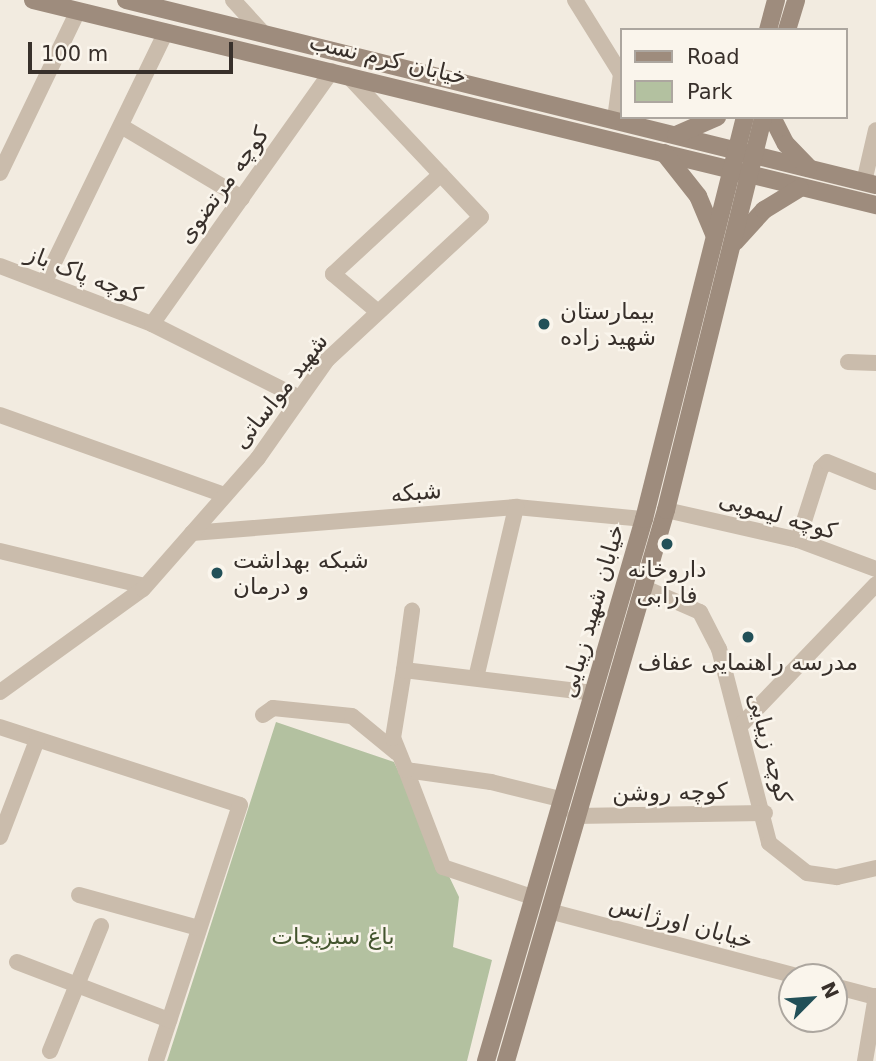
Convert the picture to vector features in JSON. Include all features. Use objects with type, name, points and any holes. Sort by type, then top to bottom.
[{"type":"main road","name":"خیابان کرم نسب","points":[[33,0],[876,205]]},
{"type":"main road","name":"خیابان کرم نسب","points":[[126,0],[870,184]]},
{"type":"main road","points":[[769,28],[776,0]]},
{"type":"main road","points":[[789,28],[796,0]]},
{"type":"main road","points":[[611,139],[614,119]]},
{"type":"main road","points":[[676,135],[712,119]]},
{"type":"main road","name":"خیابان شهید زیبایی","points":[[486,1061],[560,799],[594,693],[644,519],[744,119]]},
{"type":"main road","name":"خیابان شهید زیبایی","points":[[506,1061],[575,816],[645,588],[763,119]]},
{"type":"main road","points":[[773,119],[790,150],[811,170]]},
{"type":"main road","points":[[664,153],[698,196],[714,234]]},
{"type":"main road","points":[[729,251],[751,222],[800,188]]},
{"type":"main road","points":[[503,1000],[522,1004]]},
{"type":"street","points":[[233,0],[265,34]]},
{"type":"street","points":[[576,0],[620,72]]},
{"type":"street","points":[[0,173],[78,11]]},
{"type":"street","points":[[45,281],[166,32]]},
{"type":"street","name":"شهید مواساتی","points":[[0,692],[145,586],[225,495],[327,360],[481,217],[340,73]]},
{"type":"street","name":"کوچه مرتضوی","points":[[152,324],[242,198],[340,73]]},
{"type":"street","points":[[614,119],[620,80]]},
{"type":"street","points":[[121,126],[242,198]]},
{"type":"street","points":[[870,184],[876,130]]},
{"type":"street","points":[[378,312],[333,274],[441,174]]},
{"type":"street","name":"کوچه پاک باز","points":[[0,266],[152,324],[300,398]]},
{"type":"street","points":[[848,362],[876,363]]},
{"type":"street","points":[[2,421],[225,495]]},
{"type":"street","points":[[798,540],[821,468],[827,461],[876,482]]},
{"type":"street","points":[[477,678],[516,507]]},
{"type":"street","name":"شبکه","points":[[192,533],[516,507],[644,519]]},
{"type":"street","name":"کوچه لیمویی","points":[[666,510],[798,540],[876,569]]},
{"type":"street","points":[[0,551],[145,586]]},
{"type":"street","points":[[741,725],[876,584]]},
{"type":"street","name":"کوچه زیبایی","points":[[645,588],[700,612],[719,649],[765,813],[769,842],[807,873],[837,877],[876,868]]},
{"type":"street","points":[[412,611],[393,738],[443,866],[532,897]]},
{"type":"street","points":[[404,670],[594,693]]},
{"type":"street","points":[[263,715],[273,708],[352,716],[399,755]]},
{"type":"street","points":[[0,727],[240,805],[156,1061]]},
{"type":"street","points":[[0,837],[37,740]]},
{"type":"street","points":[[406,770],[491,782],[560,799]]},
{"type":"street","name":"کوچه روشن","points":[[575,816],[765,813]]},
{"type":"street","points":[[79,895],[200,928]]},
{"type":"street","name":"خیابان اورژانس","points":[[549,911],[778,971]]},
{"type":"street","points":[[50,1051],[101,926]]},
{"type":"street","points":[[17,962],[169,1020]]},
{"type":"street","points":[[848,989],[876,996],[865,1061]]},
{"type":"green space","name":"باغ سبزیجات","points":[[276,722],[394,762],[459,897],[453,947],[492,960],[467,1061],[167,1061]]},
{"type":"place","name":"بیمارستان شهید زاده","points":[[544,324]]},
{"type":"place","name":"داروخانه فارابی","points":[[667,544]]},
{"type":"place","name":"شبکه بهداشت و درمان","points":[[217,573]]},
{"type":"place","name":"مدرسه راهنمایی عفاف","points":[[748,637]]}]
